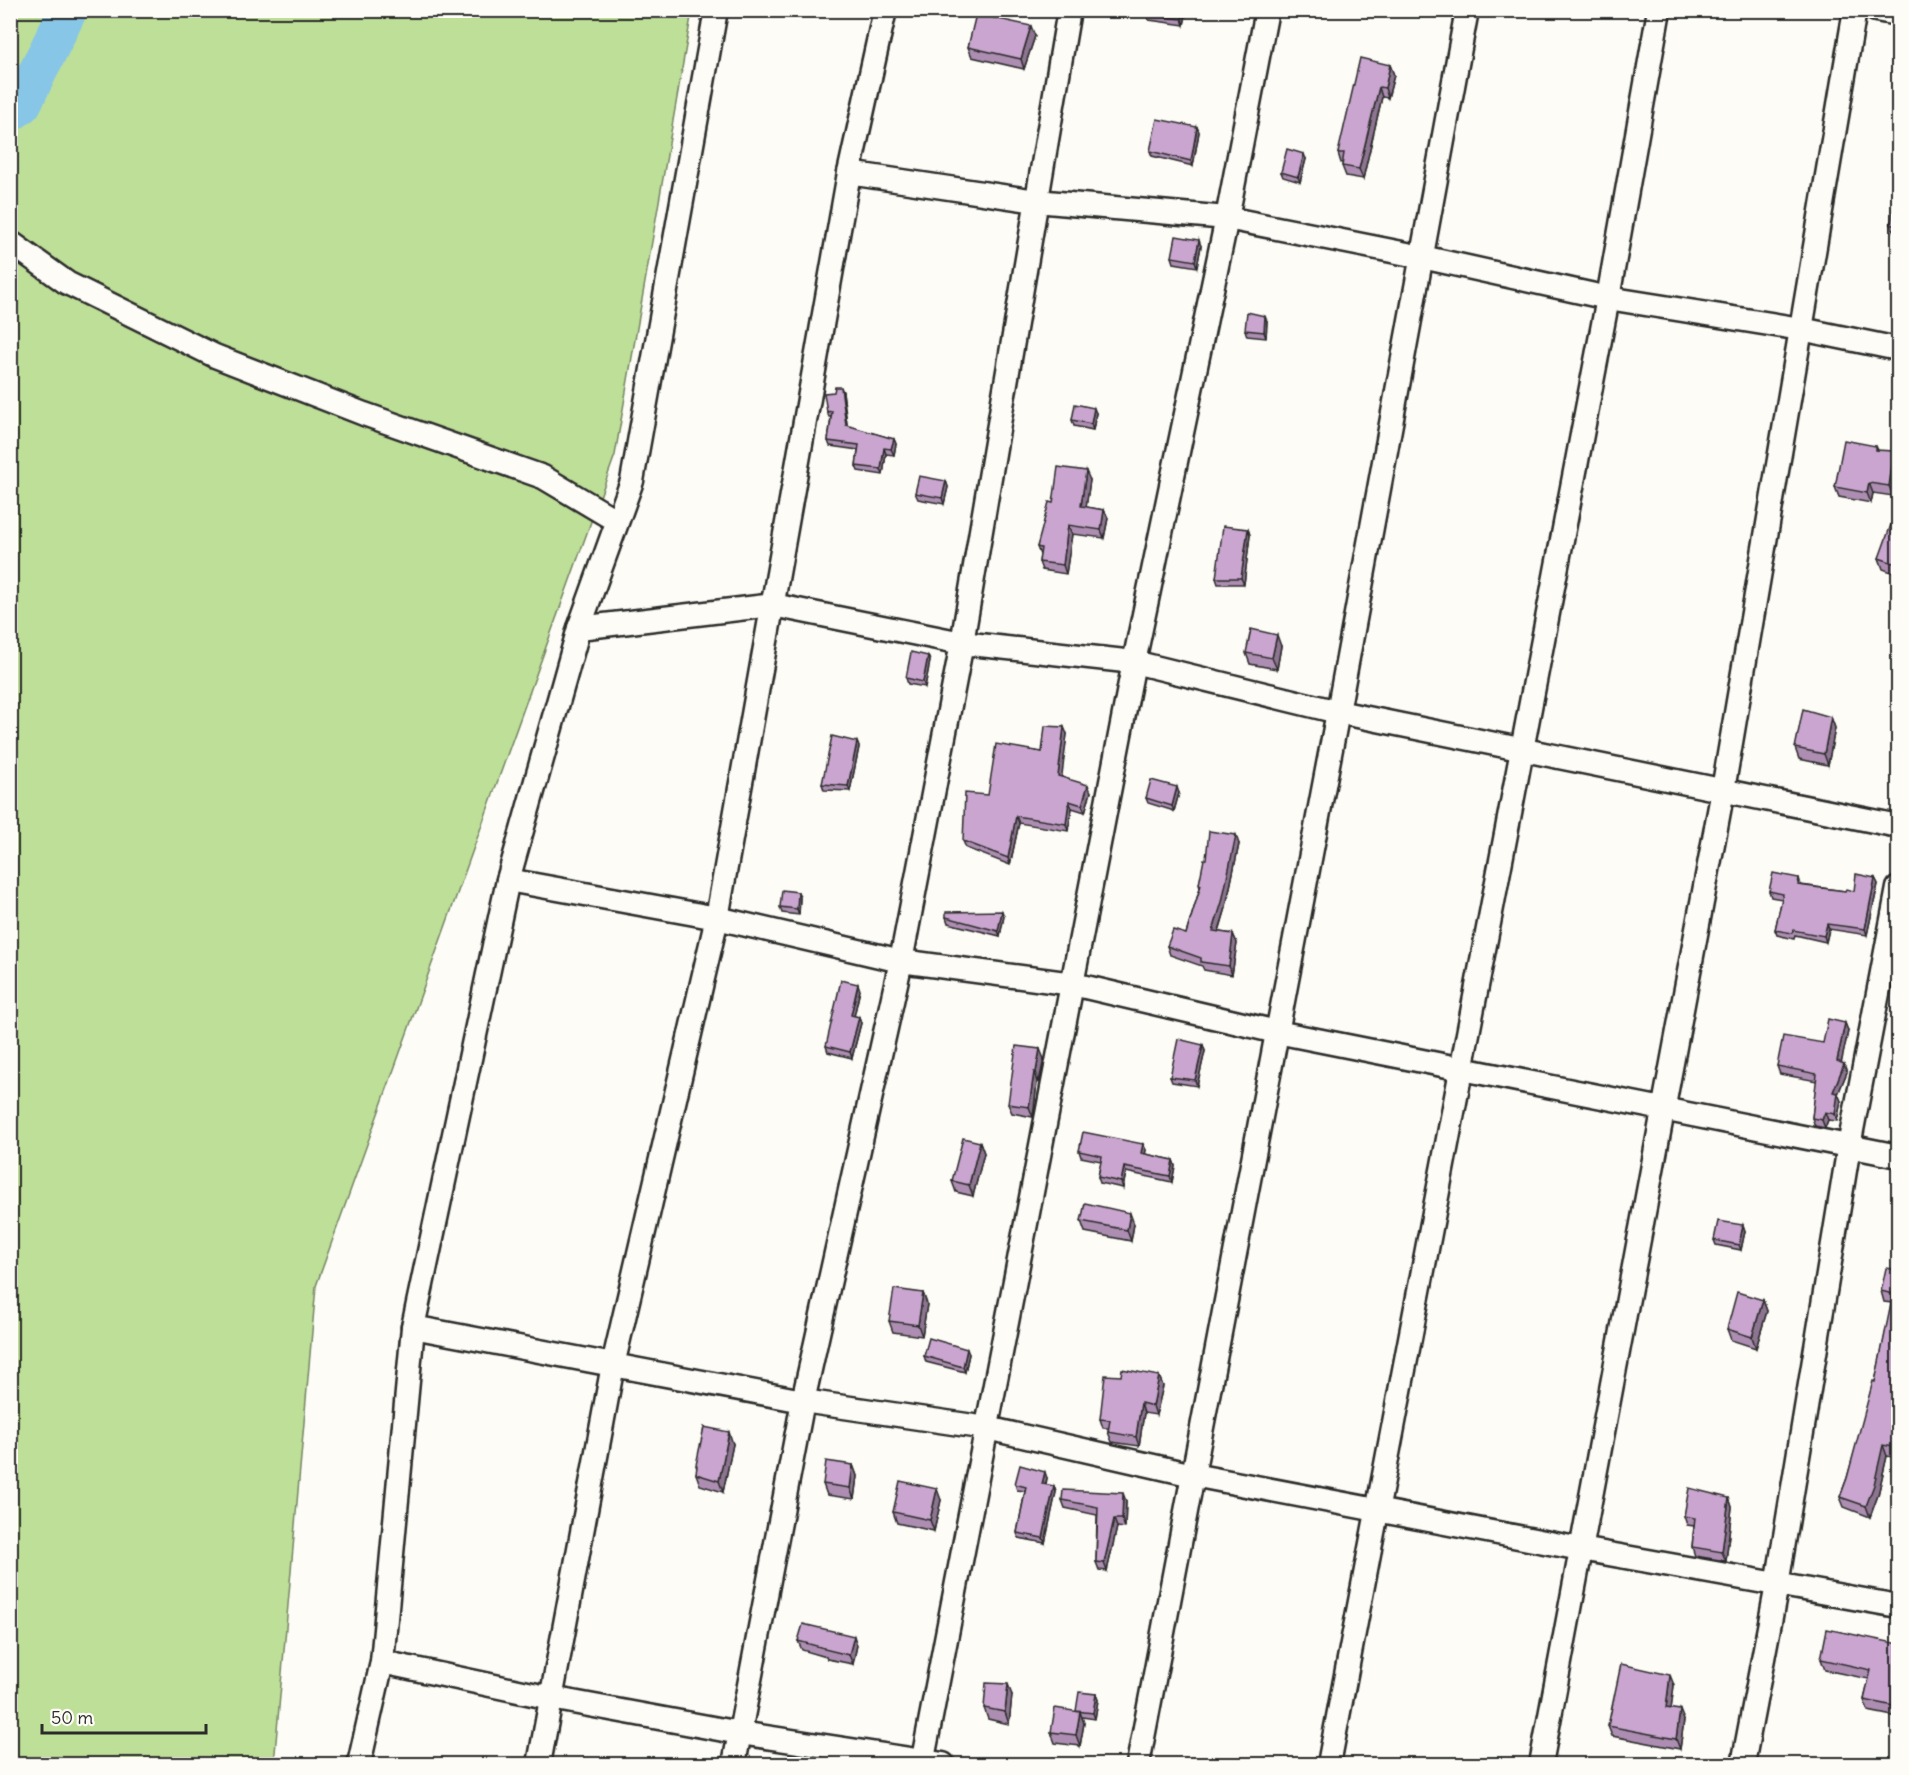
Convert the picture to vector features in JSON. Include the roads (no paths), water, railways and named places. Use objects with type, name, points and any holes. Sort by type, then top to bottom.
[{"type":"street","points":[[359,1764],[382,1662],[413,1327],[508,880],[579,628],[632,481],[716,10]]},
{"type":"street","points":[[539,1764],[613,1365],[717,918],[849,173],[885,10]]},
{"type":"street","points":[[734,1764],[803,1401],[901,962],[962,643],[1069,10]]},
{"type":"street","points":[[382,1662],[551,1698],[740,1733],[930,1763],[987,1428],[1072,984],[1134,662],[1227,218],[1267,10]]},
{"type":"street","points":[[1138,1764],[1338,712],[1467,10]]},
{"type":"street","points":[[1329,1764],[1608,298],[1659,10]]},
{"type":"street","points":[[1541,1764],[1723,790],[1856,10]]},
{"type":"street","points":[[1876,10],[1899,14]]},
{"type":"street","points":[[849,173],[1036,201],[1227,218],[1422,256],[1608,298],[1801,329],[1899,349]]},
{"type":"street","points":[[10,242],[67,283],[215,356],[364,414],[543,477],[617,521]]},
{"type":"street","points":[[579,628],[772,605],[962,643],[1134,662],[1338,712],[1899,826]]},
{"type":"street","points":[[508,880],[717,918],[901,962],[1072,984],[1277,1032],[1899,1156]]},
{"type":"street","points":[[1743,1764],[1777,1585],[1849,1146],[1899,888]]},
{"type":"street","points":[[413,1327],[803,1401],[987,1428],[1193,1475],[1581,1549],[1899,1606]]},
{"type":"waterway","points":[[10,113],[22,104],[68,10]]}]
